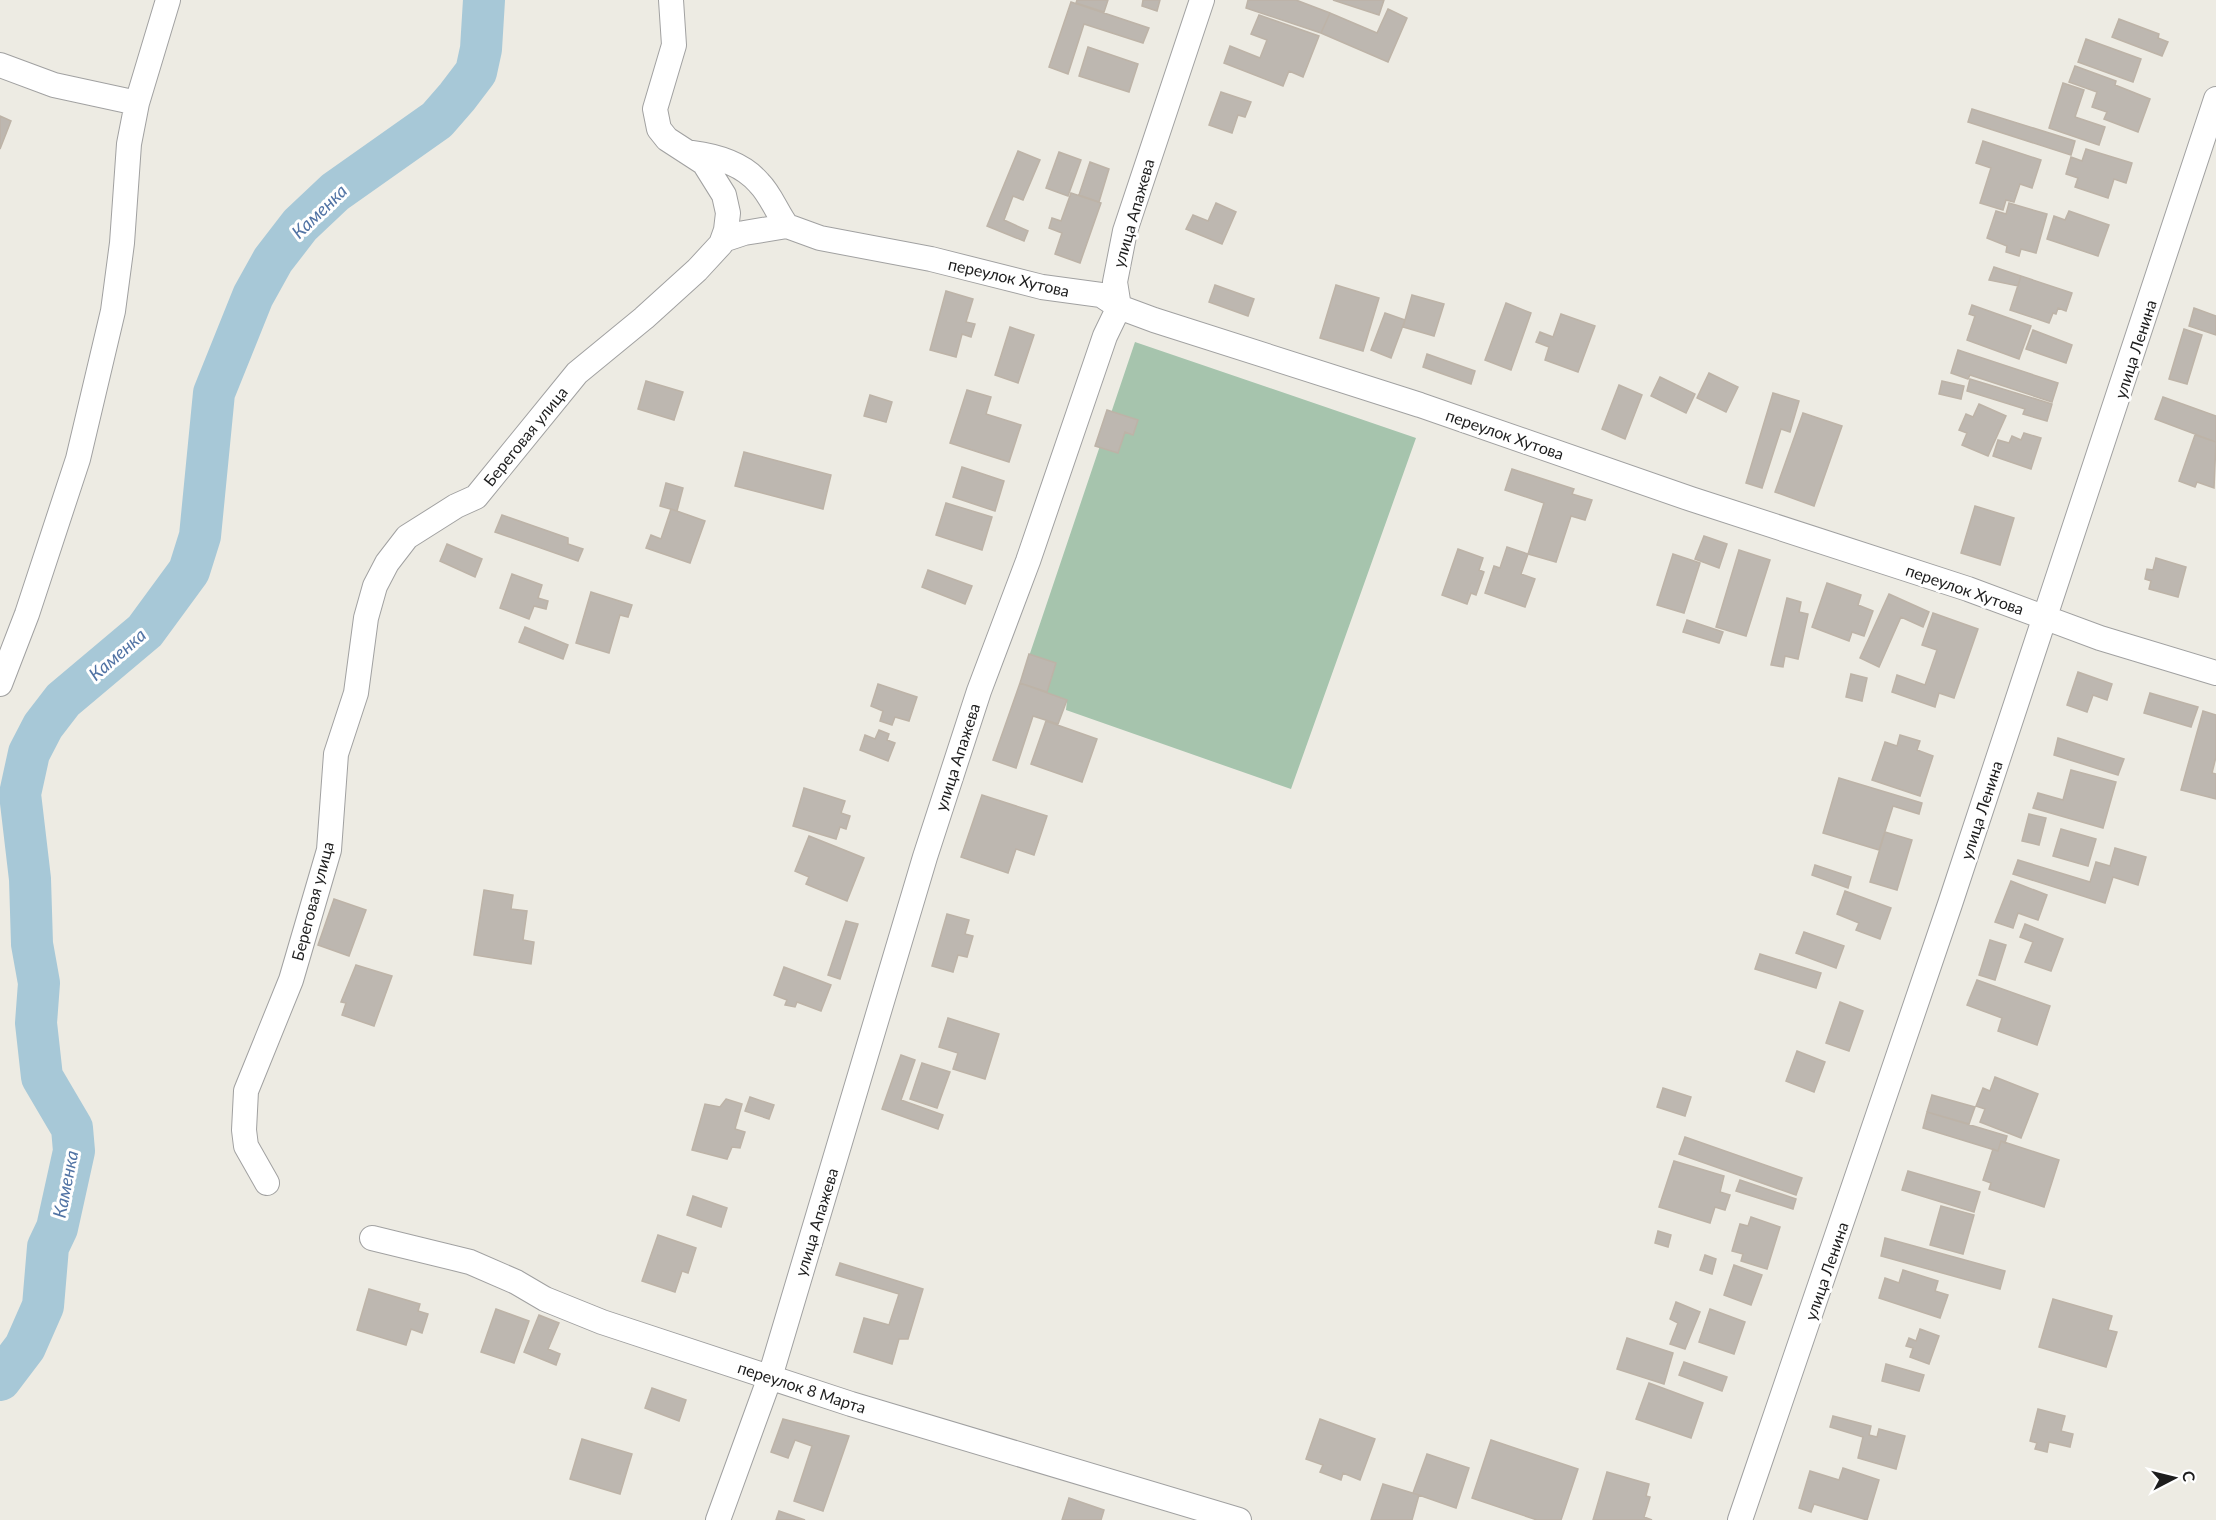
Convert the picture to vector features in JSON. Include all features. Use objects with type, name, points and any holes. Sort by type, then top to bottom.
[{"type":"street","points":[[0,684],[70,487],[113,311],[122,243],[129,144],[136,103],[168,0]]},
{"type":"street","points":[[672,0],[674,45],[655,109],[656,119],[667,138],[704,163],[724,195],[728,213],[723,240],[744,233],[787,226],[760,183],[746,171],[726,161],[691,153]]},
{"type":"street","name":"улица Апажева","points":[[718,1520],[770,1377],[925,857],[979,691],[1028,561],[1104,336],[1119,307],[1115,282],[1125,231],[1202,0]]},
{"type":"street","points":[[0,65],[54,85],[136,103]]},
{"type":"street","name":"улица Ленина","points":[[1740,1520],[1820,1292],[2216,99]]},
{"type":"street","name":"переулок Хутова","points":[[787,226],[820,238],[931,259],[1042,287],[1101,295],[1119,307],[1968,588],[2100,638],[2216,673]]},
{"type":"street","name":"Береговая улица","points":[[267,1184],[246,1146],[243,1120],[246,1091],[291,980],[329,850],[336,754],[356,693],[366,618],[375,586],[399,545],[456,506],[476,497],[577,373],[697,270],[723,240]]},
{"type":"street","name":"переулок 8 Марта","points":[[372,1238],[470,1262],[516,1282],[545,1299],[602,1323],[770,1377],[1239,1520]]},
{"type":"green space","points":[[1135,342],[1416,438],[1291,789],[1066,710],[1067,700],[1020,683]]},
{"type":"building","points":[[1077,0],[1108,0],[1104,12],[1076,3]]},
{"type":"building","points":[[1143,0],[1160,0],[1157,11],[1142,6]]},
{"type":"building","points":[[1248,0],[1296,0],[1330,13],[1321,33],[1246,8]]},
{"type":"building","points":[[1333,0],[1384,0],[1379,15]]},
{"type":"building","points":[[1071,2],[1149,28],[1143,43],[1084,24],[1068,74],[1049,67]]},
{"type":"building","points":[[1388,9],[1407,18],[1388,62],[1321,33],[1330,13],[1377,33]]},
{"type":"building","points":[[1259,15],[1319,36],[1303,77],[1289,71],[1283,86],[1224,63],[1230,46],[1260,58],[1267,40],[1251,34]]},
{"type":"building","points":[[2119,19],[2159,34],[2158,38],[2168,42],[2162,56],[2112,37]]},
{"type":"building","points":[[2086,39],[2141,59],[2133,82],[2078,62]]},
{"type":"building","points":[[1088,47],[1138,64],[1129,92],[1079,76]]},
{"type":"building","points":[[2075,66],[2116,81],[2115,85],[2150,99],[2138,132],[2104,119],[2107,112],[2092,107],[2097,92],[2069,82]]},
{"type":"building","points":[[2063,83],[2084,90],[2075,117],[2105,127],[2099,145],[2049,128]]},
{"type":"building","points":[[1221,92],[1251,102],[1245,117],[1238,115],[1232,133],[1209,125]]},
{"type":"building","points":[[1972,109],[2075,141],[2071,155],[1968,122]]},
{"type":"building","points":[[0,116],[11,121],[0,149]]},
{"type":"building","points":[[1983,141],[2041,160],[2032,188],[2020,184],[2014,202],[2006,200],[2003,210],[1980,203],[1991,168],[1976,163]]},
{"type":"building","points":[[2086,149],[2132,163],[2126,183],[2114,179],[2108,198],[2075,187],[2078,178],[2066,174],[2071,157],[2082,161]]},
{"type":"building","points":[[1018,151],[1040,160],[1023,200],[1013,196],[1004,220],[1028,231],[1024,241],[987,226]]},
{"type":"building","points":[[1059,152],[1081,160],[1068,196],[1046,188]]},
{"type":"building","points":[[1090,162],[1109,169],[1099,202],[1079,195]]},
{"type":"building","points":[[1071,193],[1101,203],[1080,263],[1055,254],[1062,233],[1049,228],[1052,218],[1061,221]]},
{"type":"building","points":[[1216,203],[1236,212],[1222,244],[1186,229],[1193,215],[1208,221]]},
{"type":"building","points":[[2009,203],[2047,214],[2036,253],[2021,249],[2019,256],[2006,252],[2007,246],[1987,238],[1996,211],[2006,214]]},
{"type":"building","points":[[2069,211],[2109,225],[2098,256],[2047,239],[2054,216],[2065,220]]},
{"type":"building","points":[[1994,267],[2021,276],[2018,286],[1989,280]]},
{"type":"building","points":[[2021,276],[2072,293],[2066,311],[2058,308],[2049,323],[2010,310]]},
{"type":"building","points":[[1215,285],[1254,299],[1248,316],[1209,302]]},
{"type":"building","points":[[1336,285],[1379,298],[1363,351],[1320,338]]},
{"type":"building","points":[[946,291],[973,299],[966,322],[975,324],[971,337],[962,334],[956,357],[930,350]]},
{"type":"building","points":[[1412,295],[1444,304],[1434,336],[1403,327]]},
{"type":"building","points":[[1506,303],[1531,313],[1511,370],[1485,360]]},
{"type":"building","points":[[1972,305],[2031,326],[2019,359],[1967,340],[1975,316],[1969,314]]},
{"type":"building","points":[[2194,308],[2216,316],[2216,335],[2189,326]]},
{"type":"building","points":[[1385,313],[1405,320],[1391,358],[1371,350]]},
{"type":"building","points":[[1561,314],[1595,326],[1578,372],[1545,360],[1549,347],[1536,342],[1540,332],[1553,337]]},
{"type":"building","points":[[1010,327],[1034,335],[1018,383],[995,375]]},
{"type":"building","points":[[2184,329],[2202,335],[2187,384],[2169,379]]},
{"type":"building","points":[[2033,330],[2072,345],[2066,363],[2026,349]]},
{"type":"building","points":[[1958,350],[2058,383],[2052,402],[1970,375],[1968,379],[1951,373]]},
{"type":"building","points":[[1427,354],[1475,371],[1471,384],[1423,367]]},
{"type":"building","points":[[1709,373],[1738,387],[1726,412],[1697,398]]},
{"type":"building","points":[[1660,377],[1695,394],[1686,413],[1651,396]]},
{"type":"building","points":[[1970,379],[2052,404],[2047,421],[2023,414],[2025,409],[1967,391]]},
{"type":"building","points":[[646,381],[683,392],[674,420],[638,409]]},
{"type":"building","points":[[1942,381],[1964,386],[1961,399],[1939,394]]},
{"type":"building","points":[[1619,385],[1642,395],[1625,439],[1602,429]]},
{"type":"building","points":[[967,390],[991,397],[986,414],[1021,425],[1009,462],[950,443]]},
{"type":"building","points":[[1773,393],[1799,401],[1790,432],[1781,429],[1762,488],[1746,483]]},
{"type":"building","points":[[870,395],[892,402],[886,422],[864,416]]},
{"type":"building","points":[[2163,397],[2216,416],[2216,442],[2155,419]]},
{"type":"building","points":[[1979,404],[2006,416],[1988,456],[1962,445],[1967,433],[1959,430],[1966,414],[1973,417]]},
{"type":"building","points":[[1107,410],[1138,420],[1133,435],[1125,432],[1118,453],[1095,446]]},
{"type":"building","points":[[1803,413],[1842,426],[1814,506],[1775,492]]},
{"type":"building","points":[[2024,433],[2041,438],[2031,469],[1993,456],[1998,440],[2009,443],[2012,436],[2021,440]]},
{"type":"building","points":[[2195,435],[2216,442],[2214,488],[2197,482],[2195,487],[2179,481]]},
{"type":"building","points":[[744,452],[831,475],[823,509],[735,486]]},
{"type":"building","points":[[962,467],[1004,481],[995,511],[953,497]]},
{"type":"building","points":[[1512,469],[1574,489],[1572,494],[1592,500],[1585,520],[1571,516],[1556,562],[1528,554],[1544,503],[1505,490]]},
{"type":"building","points":[[666,483],[683,488],[677,511],[660,506]]},
{"type":"building","points":[[946,503],[992,517],[982,550],[936,535]]},
{"type":"building","points":[[1975,506],[2014,518],[2000,565],[1961,553]]},
{"type":"building","points":[[671,509],[705,521],[690,563],[646,548],[651,535],[661,539]]},
{"type":"building","points":[[502,515],[568,538],[568,544],[583,549],[578,561],[495,532]]},
{"type":"building","points":[[1704,536],[1727,544],[1719,568],[1695,559]]},
{"type":"building","points":[[447,544],[482,559],[475,577],[440,561]]},
{"type":"building","points":[[1507,547],[1528,554],[1521,574],[1535,579],[1525,607],[1485,593],[1494,566],[1500,568]]},
{"type":"building","points":[[1458,549],[1483,558],[1479,570],[1484,572],[1476,595],[1471,593],[1467,604],[1442,595]]},
{"type":"building","points":[[1739,550],[1770,560],[1746,636],[1716,627]]},
{"type":"building","points":[[1673,554],[1700,563],[1684,613],[1657,605]]},
{"type":"building","points":[[2156,558],[2186,567],[2178,597],[2149,589],[2151,581],[2145,579],[2147,569],[2153,570]]},
{"type":"building","points":[[928,570],[972,586],[965,604],[922,587]]},
{"type":"building","points":[[512,574],[542,585],[538,598],[548,601],[546,609],[534,606],[529,619],[500,608]]},
{"type":"building","points":[[1827,583],[1861,595],[1858,605],[1873,611],[1864,636],[1852,632],[1849,641],[1812,627]]},
{"type":"building","points":[[591,592],[632,605],[628,617],[620,615],[609,653],[576,643]]},
{"type":"building","points":[[1889,594],[1929,612],[1923,627],[1901,617],[1879,667],[1860,658]]},
{"type":"building","points":[[1787,598],[1801,602],[1799,612],[1808,614],[1798,659],[1785,656],[1783,667],[1771,665]]},
{"type":"building","points":[[1933,613],[1978,629],[1954,698],[1939,693],[1935,707],[1892,692],[1897,675],[1925,685],[1937,650],[1922,645]]},
{"type":"building","points":[[1687,620],[1723,632],[1719,643],[1683,632]]},
{"type":"building","points":[[525,627],[568,645],[563,659],[519,642]]},
{"type":"building","points":[[1029,654],[1056,663],[1047,692],[1020,683]]},
{"type":"building","points":[[2078,672],[2112,684],[2107,700],[2093,695],[2087,712],[2067,705]]},
{"type":"building","points":[[1851,674],[1867,678],[1862,701],[1846,697]]},
{"type":"building","points":[[1020,683],[1067,700],[1058,724],[1033,716],[1016,768],[993,760]]},
{"type":"building","points":[[878,684],[917,697],[909,721],[895,717],[892,725],[880,721],[883,711],[871,706]]},
{"type":"building","points":[[2150,693],[2198,707],[2191,727],[2144,713]]},
{"type":"building","points":[[2203,711],[2216,715],[2216,757],[2212,773],[2216,774],[2216,799],[2181,790]]},
{"type":"building","points":[[1046,721],[1097,739],[1082,782],[1031,764]]},
{"type":"building","points":[[879,730],[889,734],[887,740],[895,743],[888,761],[860,750],[865,735],[875,739]]},
{"type":"building","points":[[1900,735],[1920,741],[1917,750],[1933,756],[1920,796],[1872,780],[1885,742],[1897,746]]},
{"type":"building","points":[[2058,738],[2124,759],[2118,775],[2054,755]]},
{"type":"building","points":[[2071,770],[2116,782],[2103,828],[2033,808],[2038,793],[2063,800]]},
{"type":"building","points":[[1839,778],[1922,803],[1919,814],[1893,806],[1879,850],[1823,833]]},
{"type":"building","points":[[804,788],[845,801],[841,813],[850,816],[846,829],[840,827],[836,839],[793,826]]},
{"type":"building","points":[[982,795],[1047,816],[1034,855],[1016,849],[1008,873],[961,857]]},
{"type":"building","points":[[2029,814],[2046,818],[2039,845],[2022,841]]},
{"type":"building","points":[[2061,829],[2096,839],[2088,866],[2053,856]]},
{"type":"building","points":[[1885,832],[1912,840],[1897,890],[1870,882]]},
{"type":"building","points":[[809,836],[864,858],[847,901],[806,884],[809,877],[795,871]]},
{"type":"building","points":[[2115,848],[2146,857],[2138,885],[2113,877],[2105,903],[2013,874],[2018,860],[2090,882],[2096,862],[2110,866]]},
{"type":"building","points":[[1815,865],[1851,877],[1848,888],[1812,875]]},
{"type":"building","points":[[2011,881],[2047,895],[2038,920],[2018,913],[2013,928],[1995,922]]},
{"type":"building","points":[[484,890],[513,895],[511,909],[527,911],[523,940],[534,942],[531,964],[474,955]]},
{"type":"building","points":[[1845,891],[1891,908],[1880,939],[1856,930],[1859,923],[1837,914]]},
{"type":"building","points":[[334,899],[366,910],[349,956],[318,945]]},
{"type":"building","points":[[947,914],[969,920],[965,934],[973,936],[967,957],[958,955],[953,972],[932,966]]},
{"type":"building","points":[[846,921],[858,924],[840,979],[828,975]]},
{"type":"building","points":[[2025,924],[2063,939],[2051,971],[2025,962],[2033,942],[2020,937]]},
{"type":"building","points":[[1804,932],[1844,946],[1836,968],[1796,953]]},
{"type":"building","points":[[1990,940],[2006,945],[1995,980],[1979,975]]},
{"type":"building","points":[[1760,954],[1821,973],[1816,988],[1755,969]]},
{"type":"building","points":[[356,965],[392,976],[374,1026],[342,1015],[346,1003],[341,1002]]},
{"type":"building","points":[[784,967],[831,985],[821,1011],[797,1002],[795,1007],[785,1005],[787,1000],[774,995]]},
{"type":"building","points":[[1977,980],[2050,1006],[2037,1045],[1998,1031],[2002,1018],[1967,1005]]},
{"type":"building","points":[[1840,1002],[1863,1011],[1849,1051],[1826,1043]]},
{"type":"building","points":[[948,1018],[999,1034],[985,1079],[953,1069],[958,1053],[939,1047]]},
{"type":"building","points":[[1797,1051],[1825,1062],[1814,1092],[1786,1081]]},
{"type":"building","points":[[901,1055],[915,1060],[901,1100],[943,1115],[938,1129],[882,1109]]},
{"type":"building","points":[[922,1063],[950,1072],[937,1108],[910,1099]]},
{"type":"building","points":[[1995,1077],[2038,1094],[2021,1138],[1980,1122],[1985,1109],[1976,1106],[1983,1088],[1990,1091]]},
{"type":"building","points":[[1663,1088],[1691,1097],[1685,1116],[1657,1107]]},
{"type":"building","points":[[1932,1095],[1975,1107],[1969,1124],[1927,1112]]},
{"type":"building","points":[[750,1097],[774,1105],[769,1119],[745,1111]]},
{"type":"building","points":[[726,1099],[742,1104],[735,1129],[745,1132],[740,1148],[732,1147],[727,1159],[692,1150],[705,1104],[720,1107]]},
{"type":"building","points":[[1927,1112],[2007,1136],[2005,1143],[2001,1141],[1998,1151],[1923,1128]]},
{"type":"building","points":[[1685,1137],[1802,1178],[1796,1195],[1679,1154]]},
{"type":"building","points":[[2001,1141],[2059,1160],[2044,1207],[1989,1189],[1991,1183],[1983,1180],[1993,1149],[1998,1151]]},
{"type":"building","points":[[1674,1161],[1724,1176],[1720,1192],[1730,1195],[1725,1210],[1715,1207],[1710,1223],[1659,1207]]},
{"type":"building","points":[[1908,1171],[1980,1192],[1974,1212],[1902,1190]]},
{"type":"building","points":[[1740,1180],[1796,1199],[1793,1209],[1736,1191]]},
{"type":"building","points":[[693,1196],[727,1208],[721,1227],[687,1215]]},
{"type":"building","points":[[1941,1206],[1974,1215],[1963,1254],[1930,1245]]},
{"type":"building","points":[[1751,1217],[1780,1227],[1767,1269],[1741,1261],[1743,1254],[1732,1251],[1740,1224],[1748,1226]]},
{"type":"building","points":[[1658,1231],[1671,1235],[1668,1247],[1655,1243]]},
{"type":"building","points":[[658,1235],[696,1248],[688,1273],[682,1271],[675,1292],[642,1281]]},
{"type":"building","points":[[1885,1238],[2005,1271],[2000,1289],[1881,1256]]},
{"type":"building","points":[[1705,1255],[1716,1259],[1712,1274],[1700,1270]]},
{"type":"building","points":[[840,1263],[923,1289],[908,1339],[899,1339],[892,1364],[854,1352],[864,1318],[889,1325],[899,1294],[836,1275]]},
{"type":"building","points":[[1734,1265],[1762,1275],[1751,1305],[1724,1295]]},
{"type":"building","points":[[1903,1270],[1938,1281],[1935,1291],[1948,1295],[1940,1318],[1879,1298],[1885,1278],[1899,1283]]},
{"type":"building","points":[[369,1289],[420,1304],[418,1311],[428,1314],[422,1333],[411,1329],[406,1345],[357,1330]]},
{"type":"building","points":[[2053,1299],[2112,1316],[2108,1330],[2117,1332],[2106,1367],[2039,1347]]},
{"type":"building","points":[[1676,1302],[1700,1312],[1685,1349],[1670,1344],[1678,1323],[1670,1319]]},
{"type":"building","points":[[496,1309],[529,1321],[514,1363],[481,1352]]},
{"type":"building","points":[[1710,1309],[1745,1322],[1734,1354],[1699,1342]]},
{"type":"building","points":[[539,1315],[559,1323],[548,1349],[560,1354],[556,1365],[524,1352]]},
{"type":"building","points":[[1920,1329],[1939,1336],[1929,1364],[1910,1357],[1913,1348],[1906,1346],[1909,1338],[1916,1341]]},
{"type":"building","points":[[1627,1338],[1673,1353],[1664,1384],[1617,1369]]},
{"type":"building","points":[[1684,1362],[1727,1377],[1722,1391],[1679,1375]]},
{"type":"building","points":[[1886,1364],[1924,1375],[1919,1391],[1882,1381]]},
{"type":"building","points":[[1649,1383],[1703,1403],[1691,1438],[1636,1419]]},
{"type":"building","points":[[652,1388],[686,1400],[679,1421],[645,1408]]},
{"type":"building","points":[[2038,1409],[2065,1416],[2061,1431],[2073,1434],[2070,1447],[2049,1442],[2047,1452],[2035,1449],[2037,1443],[2030,1441]]},
{"type":"building","points":[[1833,1416],[1871,1426],[1869,1435],[1877,1437],[1879,1429],[1905,1436],[1896,1469],[1858,1458],[1863,1437],[1830,1427]]},
{"type":"building","points":[[783,1419],[849,1436],[823,1511],[794,1501],[812,1446],[795,1440],[788,1458],[771,1452]]},
{"type":"building","points":[[1320,1419],[1375,1439],[1360,1480],[1343,1473],[1341,1480],[1320,1472],[1323,1465],[1306,1459]]},
{"type":"building","points":[[582,1439],[632,1454],[620,1494],[570,1479]]},
{"type":"building","points":[[1491,1440],[1578,1469],[1561,1520],[1537,1520],[1472,1498]]},
{"type":"building","points":[[1427,1454],[1469,1468],[1456,1508],[1413,1493]]},
{"type":"building","points":[[1843,1468],[1879,1480],[1867,1520],[1814,1504],[1811,1512],[1799,1508],[1810,1471],[1839,1480]]},
{"type":"building","points":[[1607,1472],[1649,1484],[1646,1496],[1650,1497],[1644,1517],[1652,1520],[1593,1520]]},
{"type":"building","points":[[1383,1484],[1419,1495],[1412,1520],[1371,1520]]},
{"type":"building","points":[[1069,1498],[1104,1510],[1101,1520],[1062,1520]]},
{"type":"building","points":[[779,1511],[805,1520],[776,1520]]},
{"type":"waterway","name":"Каменка","points":[[0,1380],[25,1347],[43,1306],[48,1247],[57,1228],[74,1151],[72,1128],[42,1077],[36,1023],[39,983],[32,944],[30,879],[20,794],[29,753],[43,726],[63,700],[145,631],[189,571],[200,536],[214,393],[253,296],[273,260],[300,225],[335,192],[437,120],[457,97],[476,72],[481,49],[484,0]]}]
